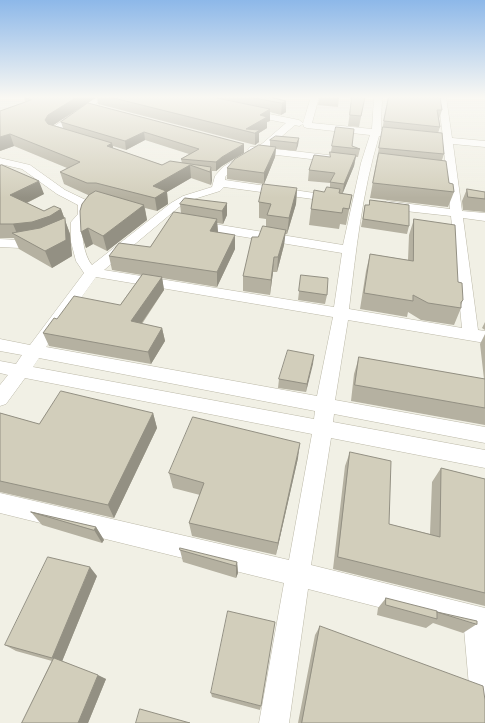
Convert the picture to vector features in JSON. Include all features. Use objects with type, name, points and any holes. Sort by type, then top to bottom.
[{"type":"street","points":[[56,131],[59,134],[81,139]]},
{"type":"street","points":[[0,398],[92,272],[166,219],[175,205],[186,198],[216,189],[217,178],[233,164],[257,150],[282,131]]},
{"type":"street","points":[[364,131],[400,135]]},
{"type":"street","points":[[78,221],[78,249],[85,266],[92,272],[342,315],[478,336],[457,214],[447,131]]},
{"type":"street","points":[[274,723],[323,428],[325,404],[342,315],[349,250],[367,203],[366,163],[376,132]]},
{"type":"street","points":[[424,138],[485,144]]},
{"type":"street","points":[[243,147],[343,160]]},
{"type":"street","points":[[0,161],[13,162],[28,167],[59,191],[84,203],[86,210],[78,221],[58,233],[20,244],[0,243]]},
{"type":"street","points":[[412,168],[451,172]]},
{"type":"street","points":[[217,178],[367,203],[485,217]]},
{"type":"street","points":[[80,201],[95,201]]},
{"type":"street","points":[[145,214],[166,219]]},
{"type":"street","points":[[184,223],[349,250]]},
{"type":"street","points":[[0,345],[325,404],[485,435]]},
{"type":"street","points":[[0,367],[485,459]]},
{"type":"street","points":[[0,503],[480,619],[485,709]]},
{"type":"building","points":[[0,131],[71,131],[112,143],[107,146],[162,165],[170,161],[211,167],[210,172],[190,165],[153,186],[166,191],[155,198],[96,183],[87,183],[60,172],[80,162],[10,134],[0,137]]},
{"type":"building","points":[[90,131],[194,131],[244,144],[216,162],[181,159],[199,149],[144,132],[125,141]]},
{"type":"building","points":[[246,131],[259,131],[255,133]]},
{"type":"building","points":[[335,131],[354,131],[352,146],[360,149],[332,146]]},
{"type":"building","points":[[382,131],[420,131],[442,133],[444,154],[379,148]]},
{"type":"building","points":[[276,136],[299,138],[297,143],[270,140]]},
{"type":"building","points":[[259,145],[276,147],[264,173],[227,168],[235,159]]},
{"type":"building","points":[[330,152],[356,155],[344,184],[330,182],[335,173],[309,170],[314,155],[330,157]]},
{"type":"building","points":[[379,153],[446,161],[449,183],[453,184],[454,192],[373,183]]},
{"type":"building","points":[[2,165],[39,181],[10,195],[44,211],[54,206],[61,209],[50,216],[32,222],[0,224],[0,166]]},
{"type":"building","points":[[263,184],[297,188],[289,218],[267,215],[271,204],[259,202]]},
{"type":"building","points":[[327,187],[340,189],[339,193],[352,195],[349,209],[343,208],[342,213],[311,209],[314,190],[324,192]]},
{"type":"building","points":[[467,189],[485,192],[485,199],[468,197]]},
{"type":"building","points":[[96,191],[144,205],[103,236],[88,228],[81,232],[80,211],[82,204],[89,195]]},
{"type":"building","points":[[185,198],[227,203],[222,211],[180,204]]},
{"type":"building","points":[[370,200],[409,205],[409,226],[363,219],[365,205],[369,205]]},
{"type":"building","points":[[174,212],[217,219],[210,231],[235,235],[217,272],[109,256],[119,243],[150,247]]},
{"type":"building","points":[[65,218],[66,240],[45,251],[12,233],[40,228]]},
{"type":"building","points":[[414,219],[455,225],[458,282],[462,283],[463,300],[461,302],[461,308],[428,303],[413,295],[413,301],[364,293],[370,254],[413,261]]},
{"type":"building","points":[[263,226],[286,230],[278,257],[274,257],[271,280],[243,276],[252,237],[258,237]]},
{"type":"building","points":[[143,274],[162,277],[131,321],[162,328],[148,352],[43,333],[54,318],[57,319],[74,296],[120,305]]},
{"type":"building","points":[[301,275],[328,278],[327,295],[299,291]]},
{"type":"building","points":[[288,350],[314,355],[307,384],[279,379]]},
{"type":"building","points":[[359,357],[485,379],[485,408],[355,385]]},
{"type":"building","points":[[61,391],[153,413],[108,505],[0,481],[0,413],[39,424]]},
{"type":"building","points":[[193,417],[300,443],[278,543],[189,523],[204,483],[169,473]]},
{"type":"building","points":[[350,452],[391,461],[389,524],[440,537],[441,468],[485,479],[485,593],[338,557]]},
{"type":"building","points":[[31,512],[96,527],[94,530]]},
{"type":"building","points":[[180,548],[237,562],[236,566],[180,550]]},
{"type":"building","points":[[48,557],[90,567],[52,658],[5,645]]},
{"type":"building","points":[[386,598],[437,611],[437,619],[386,605]]},
{"type":"building","points":[[228,611],[275,622],[261,706],[211,693]]},
{"type":"building","points":[[437,612],[477,621],[477,624]]},
{"type":"building","points":[[320,626],[483,686],[485,700],[485,723],[302,723]]},
{"type":"building","points":[[54,658],[98,675],[78,723],[22,723]]},
{"type":"building","points":[[140,709],[190,723],[136,723]]}]
